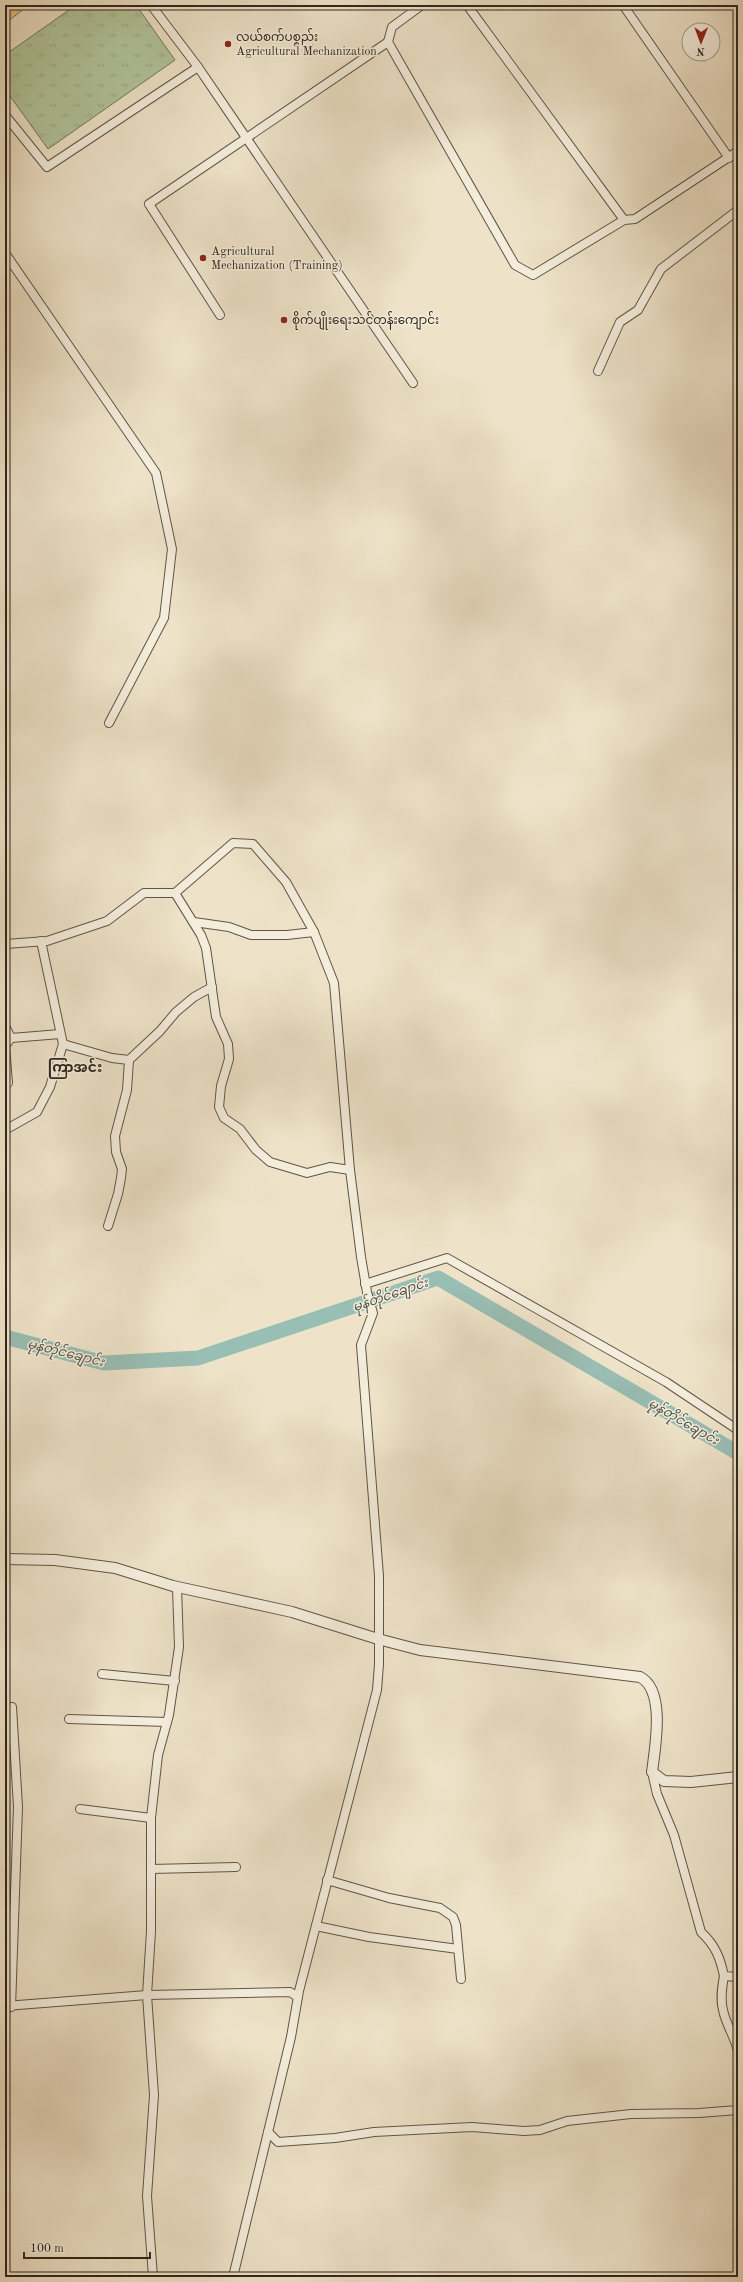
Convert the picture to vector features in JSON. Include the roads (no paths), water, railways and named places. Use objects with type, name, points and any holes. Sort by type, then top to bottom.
[{"type":"highway","points":[[5,14],[18,5]]},
{"type":"street","points":[[151,5],[198,67],[413,383]]},
{"type":"street","points":[[220,315],[149,204],[388,42],[392,27],[422,5]]},
{"type":"street","points":[[467,5],[624,220]]},
{"type":"street","points":[[623,5],[728,158]]},
{"type":"street","points":[[388,42],[515,265],[533,275],[624,220],[635,219],[738,151]]},
{"type":"street","points":[[5,115],[47,167],[198,67]]},
{"type":"street","points":[[598,371],[620,322],[638,310],[661,269],[738,210]]},
{"type":"street","points":[[5,253],[156,473],[172,549],[164,618],[109,723]]},
{"type":"street","points":[[5,944],[41,941],[107,921],[144,893],[175,893],[233,844],[253,844],[286,882],[314,932],[334,983],[350,1170],[365,1284],[373,1313],[361,1345],[379,1576],[377,1690],[298,1997],[268,2132],[233,2277]]},
{"type":"street","points":[[175,893],[194,922],[206,948],[216,1017],[228,1044],[229,1059],[221,1086],[219,1107],[224,1118],[240,1129],[256,1150],[270,1162],[307,1173],[330,1167],[350,1170]]},
{"type":"street","points":[[194,922],[229,927],[251,935],[287,935],[314,932]]},
{"type":"street","points":[[5,1130],[37,1112],[52,1081],[63,1044],[41,941]]},
{"type":"street","points":[[108,1226],[118,1194],[121,1178],[122,1169],[116,1152],[114,1136],[127,1090],[129,1060],[160,1031],[176,1012],[194,997],[212,987]]},
{"type":"street","points":[[5,1026],[11,1038]]},
{"type":"street","points":[[8,1083],[5,1046],[11,1038],[60,1034]]},
{"type":"street","points":[[63,1044],[112,1058],[129,1060]]},
{"type":"street","points":[[365,1284],[447,1258],[666,1382],[738,1430]]},
{"type":"street","points":[[5,1559],[55,1560],[115,1568],[177,1587],[292,1612],[378,1639],[420,1650],[640,1677],[647,1681],[653,1691],[657,1722],[652,1772],[657,1794],[674,1835],[701,1932],[713,1942],[720,1957],[724,1976],[721,1991],[722,2010],[735,2039],[738,2051]]},
{"type":"street","points":[[153,2277],[147,2196],[154,2095],[147,1994],[151,1931],[151,1818],[158,1755],[167,1722],[175,1680],[179,1647],[177,1587]]},
{"type":"street","points":[[102,1674],[175,1680]]},
{"type":"street","points":[[5,1707],[12,1707],[18,1807],[8,2007],[147,1994],[290,1992],[298,1997]]},
{"type":"street","points":[[69,1719],[167,1722]]},
{"type":"street","points":[[652,1772],[664,1781],[691,1782],[738,1777]]},
{"type":"street","points":[[80,1809],[151,1818]]},
{"type":"street","points":[[151,1869],[236,1867]]},
{"type":"street","points":[[327,1880],[389,1898],[440,1908],[453,1917],[458,1950],[460,1979]]},
{"type":"street","points":[[316,1926],[369,1937],[458,1950]]},
{"type":"street","points":[[724,1976],[738,1977]]},
{"type":"street","points":[[268,2132],[278,2142],[289,2142],[374,2132],[472,2127],[524,2131],[540,2130],[567,2121],[631,2114],[699,2113],[738,2110]]},
{"type":"waterway","name":"မုန်တိုင်ချောင်း","points":[[5,1337],[104,1363],[198,1358],[438,1278],[738,1453]]},
{"type":"place","name":"လယ်စက်ပစ္စည်း Agricultural Mechanization","points":[[228,44]]},
{"type":"place","name":"Agricultural Mechanization (Training)","points":[[203,258]]},
{"type":"place","name":"စိုက်ပျိုးရေးသင်တန်းကျောင်း","points":[[284,320]]},
{"type":"district","name":"ကြာအင်း","points":[[75,1067]]}]
